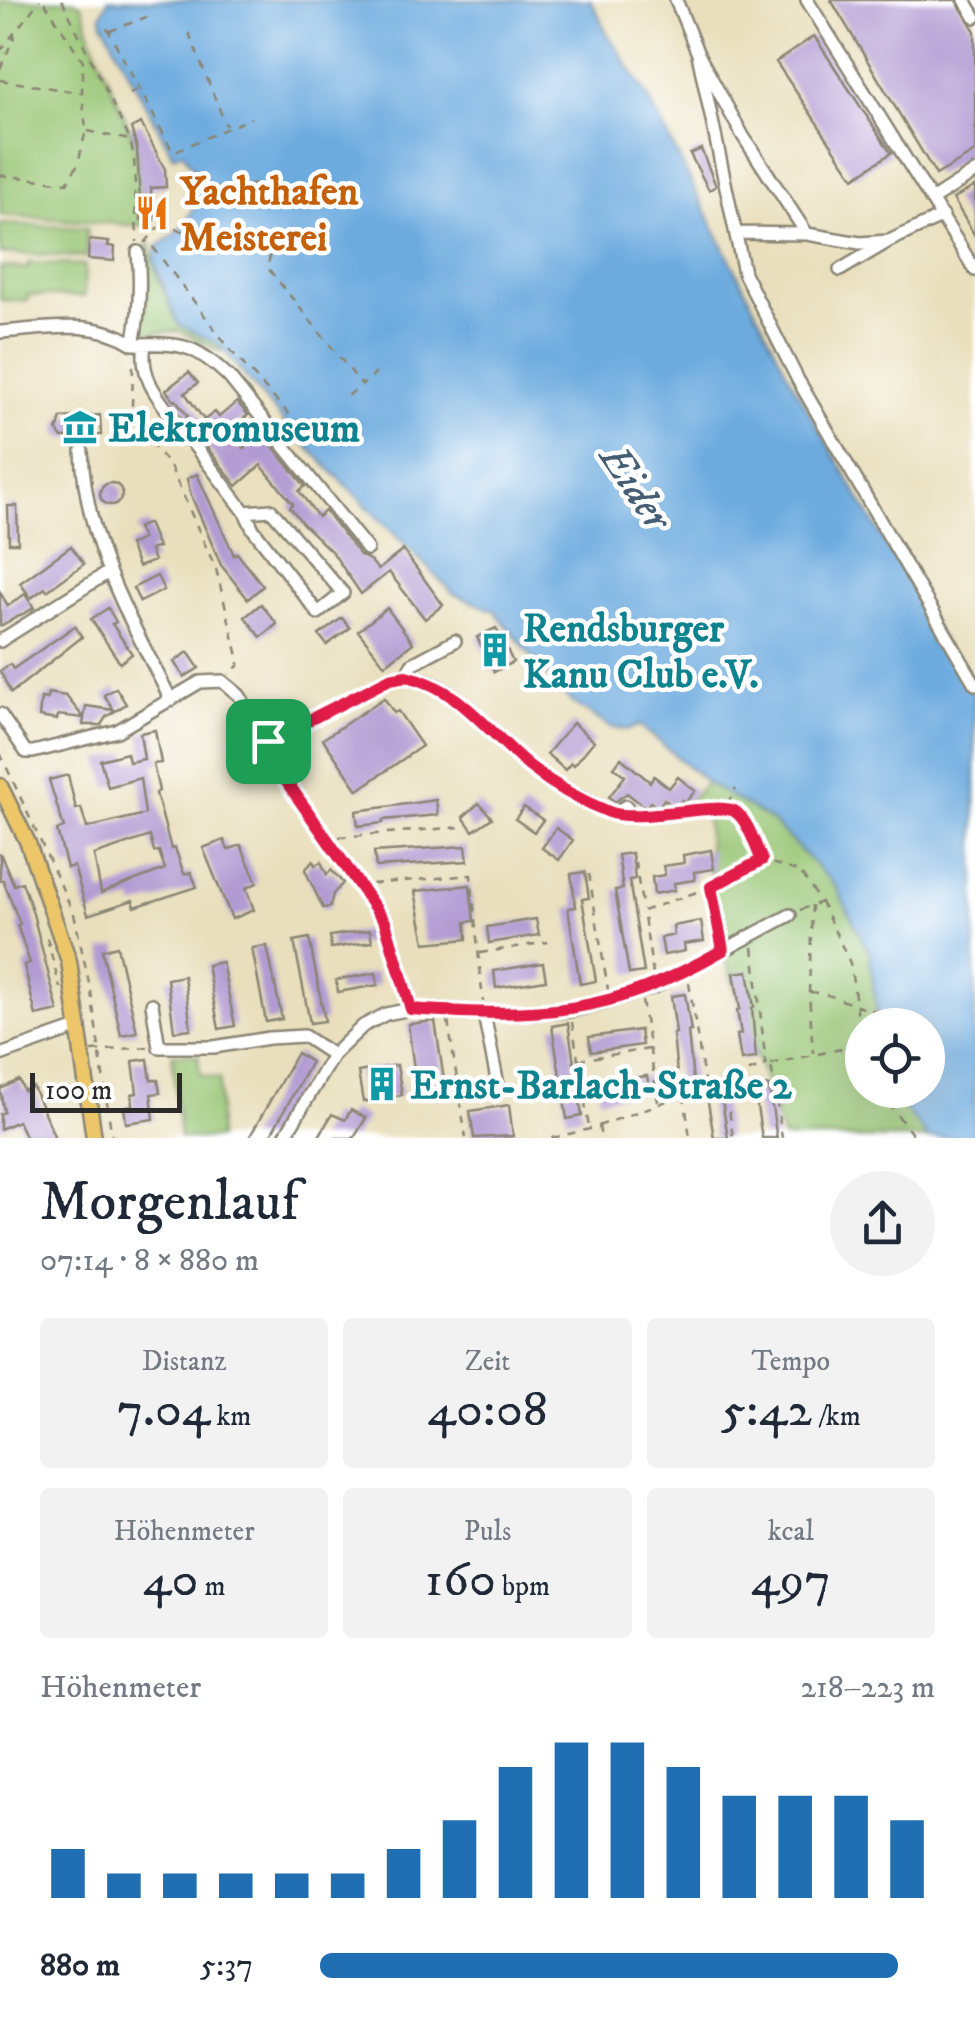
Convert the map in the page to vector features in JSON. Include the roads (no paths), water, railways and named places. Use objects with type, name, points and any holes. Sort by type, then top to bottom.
[{"type":"main road","points":[[0,786],[28,844],[60,930],[80,1026],[94,1138]]},
{"type":"street","points":[[806,0],[975,270]]},
{"type":"street","points":[[965,0],[975,16]]},
{"type":"street","points":[[676,4],[698,54],[743,136],[807,234]]},
{"type":"street","points":[[698,54],[744,273],[798,380],[975,684]]},
{"type":"street","points":[[933,200],[975,172]]},
{"type":"street","points":[[840,270],[943,216]]},
{"type":"street","points":[[736,233],[807,234],[860,244],[889,241]]},
{"type":"street","points":[[138,252],[139,344],[147,381],[245,512],[253,530],[318,613],[343,593],[271,510],[245,512]]},
{"type":"street","points":[[0,332],[80,326],[115,332],[139,344],[178,342],[211,360],[229,376],[367,549]]},
{"type":"street","points":[[82,451],[88,517],[107,573],[171,700]]},
{"type":"street","points":[[0,641],[107,573]]},
{"type":"street","points":[[406,676],[412,664],[455,641]]},
{"type":"street","points":[[960,655],[975,647]]},
{"type":"street","points":[[268,741],[390,679],[406,676],[447,692],[467,706],[529,766],[562,790],[613,814],[626,806]]},
{"type":"street","points":[[0,714],[21,747],[33,752],[117,730],[200,682],[222,682],[239,695],[268,741],[284,778],[385,922],[411,1009]]},
{"type":"street","points":[[284,1138],[333,1055],[363,1026],[386,1014],[411,1009],[484,1014],[570,1011],[655,987],[790,915]]},
{"type":"street","points":[[152,1004],[159,1047],[214,1046],[304,1036],[333,1055]]},
{"type":"street","points":[[484,1014],[498,1085]]},
{"type":"street","points":[[0,1055],[80,1026]]},
{"type":"water","name":"Eider","points":[[108,0],[591,0],[607,33],[646,93],[793,384],[975,697],[975,1138],[928,1138],[904,1108],[945,1108],[945,1008],[876,1008],[870,954],[835,885],[771,820],[706,782],[640,725],[629,730],[610,727],[572,702],[495,611],[454,594],[287,426],[219,345],[178,324],[154,261],[157,247],[179,231],[193,210],[193,190],[186,178],[195,172],[183,152],[173,156],[101,15]]},
{"type":"place","name":"Yachthafen Meisterei","points":[[152,213]]},
{"type":"place","name":"Elektromuseum","points":[[80,427]]},
{"type":"place","name":"Rendsburger Kanu Club e.V.","points":[[495,650]]},
{"type":"place","name":"Ernst-Barlach-Straße 2","points":[[382,1084]]}]
